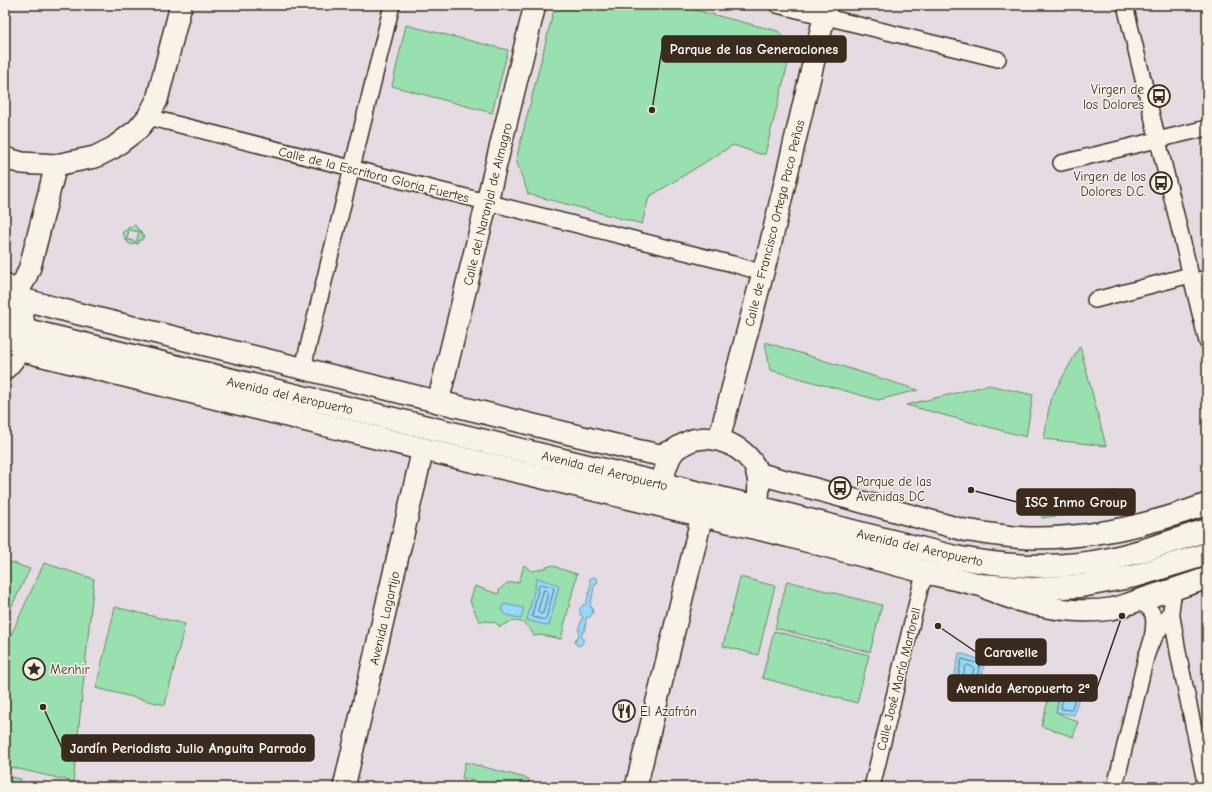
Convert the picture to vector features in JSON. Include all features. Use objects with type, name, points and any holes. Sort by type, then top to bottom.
[{"type":"main road","points":[[5,368],[12,360],[13,338],[22,312],[10,291]]},
{"type":"main road","name":"Avenida del Aeropuerto","points":[[13,338],[423,449],[789,536],[929,573],[981,585],[1032,589],[1081,586],[1135,576],[1207,554]]},
{"type":"main road","name":"Avenida del Aeropuerto","points":[[13,338],[662,484],[955,557],[986,563],[1036,566],[1064,565],[1111,559],[1207,530]]},
{"type":"street","points":[[5,158],[22,163],[56,165],[95,157],[114,148],[138,129],[148,117],[157,100],[182,5]]},
{"type":"street","points":[[304,368],[392,5]]},
{"type":"street","name":"Calle del Naranjal de Almagro","points":[[438,402],[535,5]]},
{"type":"street","points":[[777,5],[826,11],[998,60]]},
{"type":"street","points":[[1125,5],[1207,342]]},
{"type":"street","name":"Calle de Francisco Ortega Paco Peñas","points":[[719,439],[762,273],[826,11]]},
{"type":"street","name":"Calle de la Escritora Gloria Fuertes","points":[[148,117],[352,167],[487,203],[733,264],[762,273]]},
{"type":"street","points":[[1061,163],[1207,128]]},
{"type":"street","points":[[10,291],[16,294],[30,267],[56,165]]},
{"type":"street","points":[[1095,300],[1191,278],[1207,278]]},
{"type":"street","name":"Avenida del Aeropuerto","points":[[10,291],[59,309],[660,455],[674,450],[691,440],[704,438],[719,439]]},
{"type":"street","points":[[719,439],[742,452],[752,463],[757,474],[759,490],[757,507]]},
{"type":"street","name":"Avenida Lagartijo","points":[[344,787],[423,449]]},
{"type":"street","points":[[656,505],[669,460],[674,450]]},
{"type":"street","name":"Avenida del Aeropuerto","points":[[757,474],[957,528],[993,535],[1027,538],[1057,537],[1115,529],[1166,518],[1207,504]]},
{"type":"street","points":[[636,787],[702,516]]},
{"type":"street","name":"Calle José María Martorell","points":[[872,787],[921,585],[929,573]]},
{"type":"street","name":"Avenida del Aeropuerto","points":[[981,585],[1006,596],[1050,607],[1072,610],[1111,609],[1207,578]]},
{"type":"street","points":[[1178,588],[1173,596],[1171,611],[1206,787]]},
{"type":"street","points":[[1115,787],[1154,628],[1153,614],[1145,605],[1136,602]]},
{"type":"street","points":[[1151,643],[1171,611]]},
{"type":"green space","points":[[555,5],[675,5],[778,31],[792,48],[765,154],[760,154],[733,145],[649,197],[642,224],[528,194],[516,160]]},
{"type":"green space","points":[[406,25],[508,50],[492,113],[392,86]]},
{"type":"green space","points":[[133,225],[136,226],[144,236],[142,240],[139,240],[138,244],[135,243],[132,245],[125,240],[122,233],[127,230],[128,227],[130,228]],"holes":[[[129,230],[139,232],[136,242],[127,239]]]},
{"type":"green space","points":[[765,342],[918,390],[878,400],[770,370]]},
{"type":"green space","points":[[1080,346],[1106,446],[1044,439],[1050,400]]},
{"type":"green space","points":[[989,385],[1033,395],[1026,437],[906,405]]},
{"type":"green space","points":[[1115,491],[1118,507],[1042,518],[1042,502]]},
{"type":"green space","points":[[5,560],[30,569],[5,620],[5,594],[7,592],[5,590]]},
{"type":"green space","points":[[44,563],[94,579],[73,784],[67,780],[5,766],[5,648]]},
{"type":"green space","points":[[524,565],[531,571],[552,565],[577,574],[561,639],[541,635],[534,636],[524,623],[520,622],[511,622],[500,627],[494,622],[479,621],[470,601],[475,586],[498,594],[500,589],[507,583],[519,582]]},
{"type":"green space","points":[[740,577],[775,586],[758,655],[723,646]]},
{"type":"green space","points":[[787,581],[882,605],[870,652],[775,628]]},
{"type":"green space","points":[[115,607],[185,624],[165,705],[96,688]]},
{"type":"green space","points":[[774,631],[869,655],[857,703],[762,678]]},
{"type":"green space","points":[[1053,682],[1062,685],[1056,712],[1078,722],[1073,737],[1041,726]]},
{"type":"green space","points":[[465,762],[529,779],[527,787],[498,787],[462,778]]},
{"type":"green space","points":[[5,776],[21,779],[19,787],[5,787]]},
{"type":"green space","points":[[30,782],[54,787],[30,787]]},
{"type":"water","points":[[594,577],[598,582],[594,586],[591,599],[590,607],[592,607],[593,613],[590,617],[586,618],[585,631],[583,631],[581,638],[583,638],[583,642],[578,646],[575,643],[575,640],[578,637],[580,630],[578,630],[583,617],[580,615],[581,613],[579,610],[586,604],[591,584],[589,580]]},
{"type":"water","points":[[537,578],[559,585],[549,626],[527,620]]},
{"type":"water","points":[[504,604],[524,608],[521,619],[504,614],[501,609]]},
{"type":"water","points":[[959,653],[985,661],[978,695],[952,689]]},
{"type":"water","points":[[1064,680],[1082,685],[1074,715],[1056,712]]},
{"type":"place","name":"Virgen de los Dolores","points":[[1159,96]]},
{"type":"place","name":"Parque de las Generaciones","points":[[652,110]]},
{"type":"place","name":"Virgen de los Dolores D.C.","points":[[1161,183]]},
{"type":"place","name":"Parque de las Avenidas DC","points":[[840,488]]},
{"type":"place","name":"ISG Inmo Group","points":[[971,490]]},
{"type":"place","name":"Avenida Aeropuerto 2ª","points":[[1122,616]]},
{"type":"place","name":"Caravelle","points":[[938,626]]},
{"type":"place","name":"Menhir","points":[[34,669]]},
{"type":"place","name":"Jardín Periodista Julio Anguita Parrado","points":[[43,707]]},
{"type":"place","name":"El Azafrán","points":[[624,711]]}]
